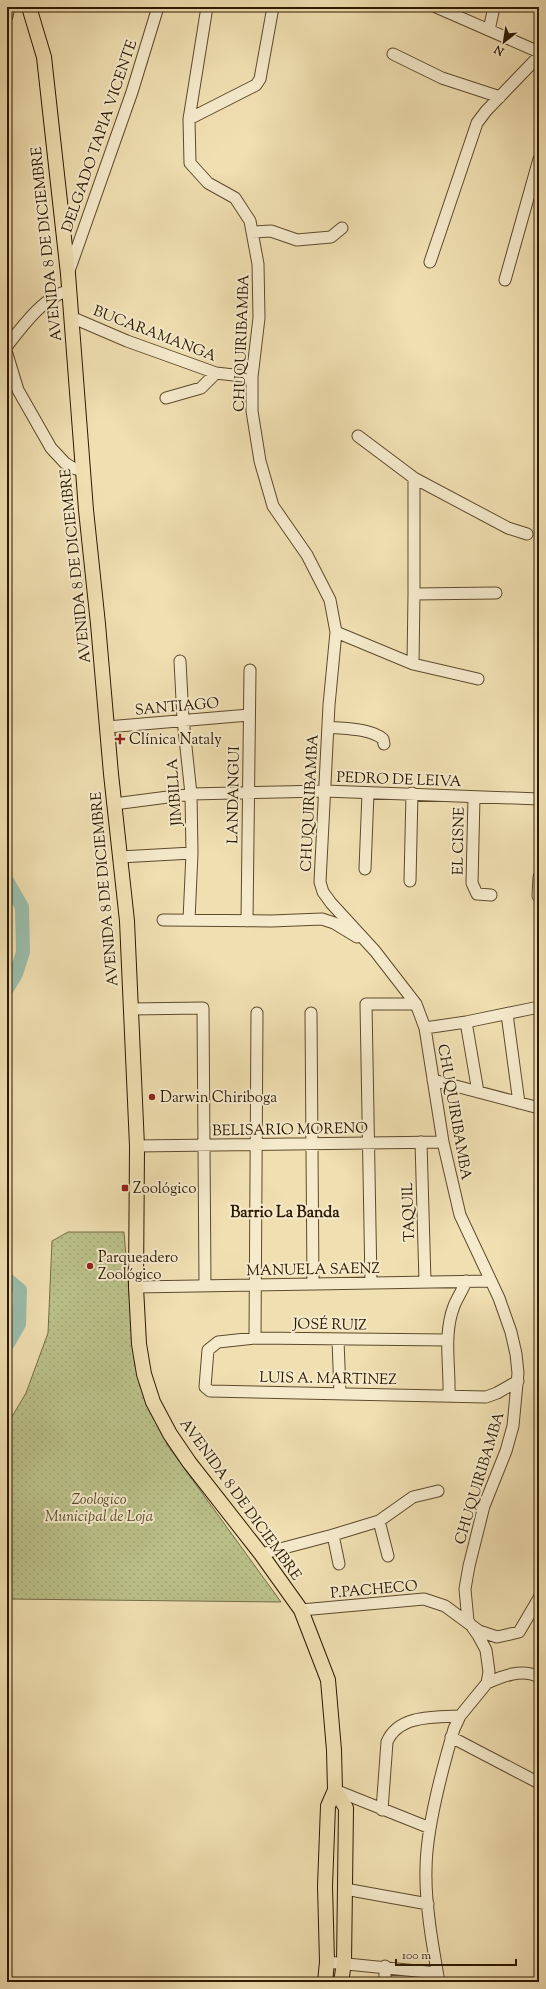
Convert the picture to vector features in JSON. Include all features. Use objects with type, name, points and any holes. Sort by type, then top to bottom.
[{"type":"main road","name":"AVENIDA 8 DE DICIEMBRE","points":[[29,7],[44,57],[68,274],[83,471],[114,804],[128,921],[137,1146],[136,1287],[139,1344],[144,1374],[153,1402],[170,1434],[189,1462],[261,1554],[301,1610],[328,1680],[334,1750],[335,1790],[328,1806],[325,1886],[327,1962],[325,1982]]},
{"type":"main road","name":"AVENIDA 8 DE DICIEMBRE","points":[[335,1790],[346,1808],[344,1963],[341,1982]]},
{"type":"street","points":[[7,16],[9,7]]},
{"type":"street","name":"DELGADO TAPIA VICENTE","points":[[68,274],[132,92],[158,7]]},
{"type":"street","name":"CHUQUIRIBAMBA","points":[[207,7],[189,119],[190,163],[208,183],[235,198],[250,221],[258,264],[259,318],[252,377],[252,411],[260,461],[273,506],[307,555],[330,600],[336,632],[328,727],[320,882],[323,892],[331,903],[366,942],[416,1004],[425,1028],[444,1142],[460,1215],[491,1281],[511,1332],[516,1354],[518,1381],[513,1426],[506,1451],[484,1506],[469,1566],[465,1589],[468,1621],[486,1650],[489,1672],[487,1683]]},
{"type":"street","points":[[189,119],[256,85],[260,80],[273,7]]},
{"type":"street","points":[[437,7],[539,52]]},
{"type":"street","points":[[489,30],[494,7]]},
{"type":"street","points":[[393,54],[442,78],[500,97]]},
{"type":"street","points":[[430,262],[477,123],[486,111],[539,56]]},
{"type":"street","points":[[505,280],[539,159]]},
{"type":"street","points":[[252,232],[271,231],[296,240],[331,237],[342,228]]},
{"type":"street","points":[[7,346],[49,299],[61,292],[69,291]]},
{"type":"street","name":"BUCARAMANGA","points":[[71,317],[127,341],[216,373],[252,377]]},
{"type":"street","points":[[7,354],[18,390],[51,448],[64,463],[83,471]]},
{"type":"street","points":[[166,398],[201,388],[216,373]]},
{"type":"street","points":[[358,436],[414,478],[508,528],[527,534]]},
{"type":"street","points":[[412,664],[414,594],[414,478]]},
{"type":"street","points":[[414,594],[496,593]]},
{"type":"street","points":[[336,632],[412,664],[478,679]]},
{"type":"street","name":"JIMBILLA","points":[[180,662],[183,719],[191,794],[192,853],[189,920]]},
{"type":"street","name":"LANDANGUI","points":[[247,921],[247,793],[250,670]]},
{"type":"street","name":"SANTIAGO","points":[[107,727],[183,719],[248,715]]},
{"type":"street","points":[[328,727],[357,730],[372,734],[383,739],[384,744]]},
{"type":"street","name":"PEDRO DE LEIVA","points":[[114,804],[191,794],[325,791],[539,799]]},
{"type":"street","points":[[365,869],[368,793]]},
{"type":"street","points":[[410,881],[412,794]]},
{"type":"street","name":"EL CISNE","points":[[474,797],[472,883],[477,894],[491,895]]},
{"type":"street","points":[[120,857],[192,853]]},
{"type":"street","points":[[538,896],[539,877]]},
{"type":"street","points":[[164,920],[247,921],[322,919],[334,922],[366,942]]},
{"type":"street","points":[[371,1283],[366,1004],[416,1004]]},
{"type":"street","points":[[425,1028],[466,1022],[539,1007]]},
{"type":"street","points":[[131,1009],[202,1008],[205,1286]]},
{"type":"street","points":[[256,1338],[257,1012]]},
{"type":"street","points":[[311,1013],[313,1284]]},
{"type":"street","points":[[507,1014],[519,1103]]},
{"type":"street","points":[[466,1022],[478,1092]]},
{"type":"street","points":[[433,1080],[539,1108]]},
{"type":"street","name":"TAQUIL","points":[[421,1142],[425,1282]]},
{"type":"street","name":"BELISARIO MORENO","points":[[137,1146],[444,1142]]},
{"type":"street","points":[[449,1395],[448,1340],[454,1306],[466,1281]]},
{"type":"street","name":"MANUELA SAENZ","points":[[136,1287],[491,1281]]},
{"type":"street","name":"JOSÉ RUIZ","points":[[207,1389],[205,1387],[208,1350],[218,1342],[256,1338],[448,1340]]},
{"type":"street","points":[[338,1340],[340,1393]]},
{"type":"street","name":"LUIS A. MARTINEZ","points":[[207,1389],[210,1391],[486,1397],[518,1381]]},
{"type":"street","points":[[261,1554],[380,1521],[413,1497],[438,1491]]},
{"type":"street","points":[[380,1521],[388,1556]]},
{"type":"street","points":[[333,1535],[339,1564]]},
{"type":"street","name":"P.PACHECO","points":[[301,1610],[424,1599],[445,1606],[468,1621],[479,1631],[497,1637],[513,1635],[519,1632],[539,1598]]},
{"type":"street","points":[[327,1962],[385,1966],[438,1977],[428,1904],[426,1870],[430,1828],[451,1737],[460,1716],[487,1683],[506,1675],[525,1672],[538,1675]]},
{"type":"street","points":[[382,1810],[387,1742],[391,1732],[407,1722],[439,1717],[460,1716]]},
{"type":"street","points":[[451,1737],[539,1784]]},
{"type":"street","points":[[335,1790],[430,1828]]},
{"type":"street","points":[[345,1889],[428,1904]]},
{"type":"street","points":[[385,1966],[385,1982]]},
{"type":"green space","name":"Zoológico Municipal de Loja","points":[[68,1232],[124,1232],[135,1365],[146,1401],[168,1446],[281,1602],[7,1599],[7,1425],[26,1393],[48,1333],[52,1241]]},
{"type":"waterway","points":[[7,881],[22,907],[23,952],[16,974],[7,989]]},
{"type":"waterway","points":[[7,1279],[20,1290],[19,1324],[7,1345]]},
{"type":"place","name":"Clínica Nataly","points":[[120,739]]},
{"type":"place","name":"Darwin Chiriboga","points":[[152,1097]]},
{"type":"place","name":"Zoológico","points":[[125,1188]]},
{"type":"place","name":"Parqueadero Zoológico","points":[[90,1266]]},
{"type":"district","name":"Barrio La Banda","points":[[285,1211]]}]
